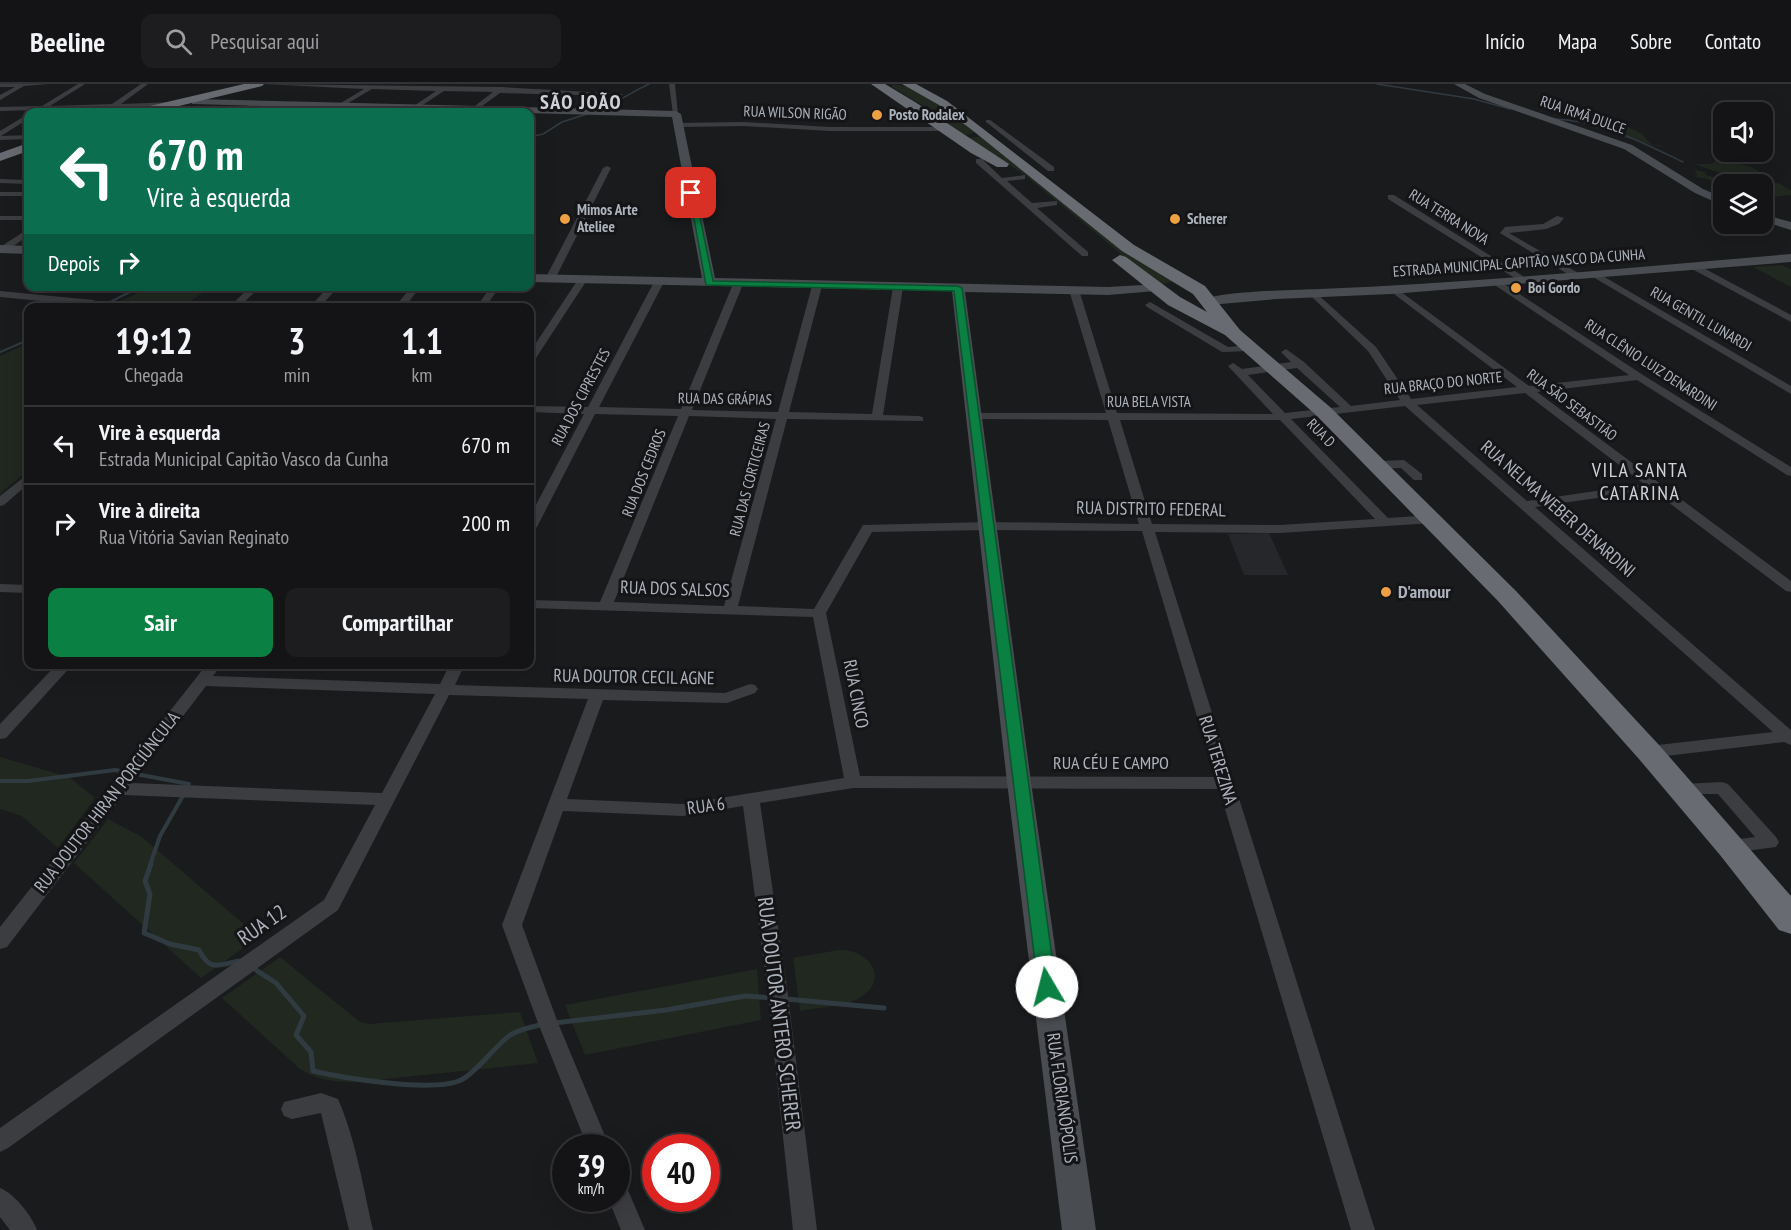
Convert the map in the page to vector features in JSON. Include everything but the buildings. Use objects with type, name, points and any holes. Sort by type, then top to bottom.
[{"type":"highway","points":[[173,108],[258,84]]},
{"type":"highway","points":[[173,108],[267,84]]},
{"type":"highway","points":[[908,84],[986,127],[1004,149],[1020,154],[1054,203],[1102,245],[1174,302],[1234,334]]},
{"type":"highway","points":[[881,85],[951,132],[1030,168],[1128,248],[1192,285],[1209,301],[1234,334],[1250,348],[1280,360],[1323,411],[1433,519],[1507,596],[1683,790],[1791,921]]},
{"type":"highway","points":[[951,132],[974,135],[986,127]]},
{"type":"highway","points":[[0,155],[24,146]]},
{"type":"highway","points":[[1156,288],[1171,284],[1192,285]]},
{"type":"highway","points":[[1174,302],[1209,301]]},
{"type":"street","points":[[0,98],[24,84]]},
{"type":"street","points":[[0,85],[45,84]]},
{"type":"street","points":[[43,108],[82,84]]},
{"type":"street","points":[[113,106],[145,84]]},
{"type":"street","points":[[267,84],[620,94]]},
{"type":"street","points":[[414,108],[450,84]]},
{"type":"street","points":[[476,108],[508,84]]},
{"type":"street","points":[[672,84],[709,283]]},
{"type":"street","name":"RUA IRMÃ DULCE","points":[[1458,84],[1482,96],[1628,147],[1713,198]]},
{"type":"street","points":[[336,108],[373,86]]},
{"type":"street","points":[[195,102],[376,108]]},
{"type":"street","points":[[247,108],[257,103]]},
{"type":"street","points":[[43,108],[113,106],[140,108]]},
{"type":"street","points":[[0,109],[24,108]]},
{"type":"street","points":[[534,114],[677,120]]},
{"type":"street","points":[[0,136],[24,119]]},
{"type":"street","name":"RUA WILSON RIGÃO","points":[[677,120],[830,129],[951,132]]},
{"type":"street","points":[[986,127],[1000,131],[1020,154]]},
{"type":"street","points":[[0,136],[24,137]]},
{"type":"street","points":[[980,160],[1085,254]]},
{"type":"street","points":[[550,279],[607,168]]},
{"type":"street","points":[[1001,180],[1030,168]]},
{"type":"street","points":[[0,181],[24,182]]},
{"type":"street","points":[[0,194],[24,194]]},
{"type":"street","name":"RUA TERRA NOVA","points":[[1391,197],[1524,280]]},
{"type":"street","points":[[1030,206],[1054,203]]},
{"type":"street","points":[[0,218],[24,218]]},
{"type":"street","points":[[1560,218],[1555,224],[1548,226],[1508,229],[1504,233],[1577,276]]},
{"type":"street","points":[[1773,220],[1791,225]]},
{"type":"street","points":[[1,249],[24,235]]},
{"type":"street","points":[[1,249],[24,250]]},
{"type":"street","name":"ESTRADA MUNICIPAL CAPITÃO VASCO DA CUNHA","points":[[1209,301],[1249,296],[1315,295],[1596,275],[1790,258]]},
{"type":"street","points":[[1693,266],[1791,319]]},
{"type":"street","name":"RUA GENTIL LUNARDI","points":[[1596,275],[1791,391]]},
{"type":"street","points":[[534,278],[1108,291],[1156,296],[1174,302]]},
{"type":"street","points":[[534,352],[582,280]]},
{"type":"street","name":"RUA DOS CIPRESTES","points":[[534,519],[659,282]]},
{"type":"street","name":"RUA CLÊNIO LUIZ DENARDINI","points":[[1495,282],[1791,472]]},
{"type":"street","name":"RUA DOS CEDROS","points":[[605,606],[738,284]]},
{"type":"street","name":"ESTRADA MUNICIPAL CAPITÃO VASCO DA CUNHA","points":[[1192,285],[1249,296]]},
{"type":"street","name":"RUA DAS CORTICEIRAS","points":[[730,610],[817,286]]},
{"type":"street","points":[[877,418],[898,287]]},
{"type":"street","name":"RUA FLORIANÓPOLIS","points":[[958,288],[1019,782],[1079,1230]]},
{"type":"street","points":[[1108,291],[1156,288]]},
{"type":"street","name":"RUA TEREZINA","points":[[1074,290],[1363,1230]]},
{"type":"street","name":"RUA SÃO SEBASTIÃO","points":[[1392,290],[1791,588]]},
{"type":"street","points":[[238,303],[252,291]]},
{"type":"street","points":[[318,303],[330,291]]},
{"type":"street","points":[[402,303],[413,291]]},
{"type":"street","points":[[0,294],[93,303]]},
{"type":"street","name":"RUA NELMA WEBER DENARDINI","points":[[1315,295],[1372,349],[1407,402],[1790,737]]},
{"type":"street","points":[[1150,305],[1226,350],[1250,348]]},
{"type":"street","points":[[1280,360],[1300,364],[1347,408]]},
{"type":"street","points":[[1280,360],[1300,364]]},
{"type":"street","name":"RUA D","points":[[1280,360],[1237,370],[1385,522]]},
{"type":"street","name":"RUA BRAÇO DO NORTE","points":[[1323,411],[1639,376]]},
{"type":"street","name":"RUA DAS GRÁPIAS","points":[[534,409],[919,419]]},
{"type":"street","name":"RUA BELA VISTA","points":[[975,416],[1282,417],[1323,411]]},
{"type":"street","points":[[1378,465],[1404,464],[1418,477]]},
{"type":"street","points":[[0,502],[24,481]]},
{"type":"street","points":[[1524,505],[1653,486]]},
{"type":"street","name":"RUA DISTRITO FEDERAL","points":[[819,613],[868,528],[989,526],[1280,529],[1433,519]]},
{"type":"street","points":[[0,588],[23,589]]},
{"type":"street","name":"RUA DOS SALSOS","points":[[534,604],[819,613]]},
{"type":"street","name":"RUA CINCO","points":[[819,613],[853,782]]},
{"type":"street","points":[[0,734],[61,669]]},
{"type":"street","name":"RUA DOUTOR HIRAN PORCIÚNCULA","points":[[0,941],[211,669]]},
{"type":"street","name":"RUA 12","points":[[0,1141],[330,905],[455,669]]},
{"type":"street","name":"RUA DOUTOR CECIL AGNE","points":[[202,681],[597,696],[612,694],[727,698],[750,689]]},
{"type":"street","points":[[593,1134],[548,1023],[512,925],[597,696]]},
{"type":"street","points":[[1649,752],[1790,737]]},
{"type":"street","name":"RUA CÉU E CAMPO","points":[[853,782],[1225,783]]},
{"type":"street","name":"RUA 6","points":[[556,806],[683,810],[853,782]]},
{"type":"street","points":[[117,789],[387,799]]},
{"type":"street","name":"RUA DOUTOR ANTERO SCHERER","points":[[751,799],[777,988],[805,1230]]},
{"type":"street","points":[[292,1108],[321,1103],[330,1106],[339,1133],[361,1230]]},
{"type":"street","points":[[0,1199],[25,1230]]},
{"type":"street","points":[[625,1212],[633,1230]]},
{"type":"shaded area","points":[[892,84],[925,95],[975,132],[968,135],[958,133],[922,105],[892,87]]},
{"type":"shaded area","points":[[1600,112],[1606,115],[1594,120],[1622,124],[1642,134],[1651,144],[1666,147],[1659,146],[1632,140],[1566,116]]},
{"type":"shaded area","points":[[983,136],[1176,281],[1159,285],[1026,176],[969,138]]},
{"type":"shaded area","points":[[1731,162],[1745,165],[1762,174],[1723,174],[1694,164]]},
{"type":"shaded area","points":[[1694,170],[1705,172],[1706,175],[1713,177],[1713,183],[1708,179],[1696,177]]},
{"type":"shaded area","points":[[1773,182],[1791,190],[1791,195],[1773,197]]},
{"type":"shaded area","points":[[1782,265],[1791,269],[1791,287],[1753,267]]},
{"type":"shaded area","points":[[143,291],[205,291],[188,303],[115,303]]},
{"type":"shaded area","points":[[24,345],[24,473],[0,494],[0,356]]},
{"type":"shaded area","points":[[1269,533],[1288,575],[1244,575],[1228,534]]},
{"type":"shaded area","points":[[0,757],[69,777],[95,798],[58,848],[22,816],[0,809]]},
{"type":"shaded area","points":[[108,819],[142,837],[259,937],[201,978],[74,863]]},
{"type":"shaded area","points":[[839,950],[858,953],[871,964],[875,979],[871,987],[864,995],[850,1002],[800,1011],[793,958]]},
{"type":"shaded area","points":[[280,957],[360,1022],[369,1024],[520,1012],[538,1063],[357,1082],[334,1081],[314,1076],[300,1069],[222,998]]},
{"type":"shaded area","points":[[757,969],[761,1020],[585,1055],[565,1005]]},
{"type":"waterway","points":[[597,110],[649,84]]},
{"type":"waterway","points":[[1377,84],[1474,99],[1510,109]]},
{"type":"waterway","points":[[534,136],[543,134],[562,122],[590,113]]},
{"type":"waterway","points":[[1555,119],[1605,128],[1683,162]]},
{"type":"waterway","points":[[108,303],[132,291]]},
{"type":"waterway","points":[[0,352],[24,342]]},
{"type":"waterway","points":[[0,781],[28,781],[115,770],[126,772]]},
{"type":"waterway","points":[[136,774],[189,784],[187,788]]},
{"type":"waterway","points":[[150,865],[160,836],[184,794]]},
{"type":"waterway","points":[[151,864],[145,881],[150,894],[144,933],[170,944],[199,950],[211,964],[220,965],[239,961]]},
{"type":"waterway","points":[[253,968],[276,983],[304,1016],[296,1035],[311,1052],[313,1071],[327,1074],[410,1085],[448,1084],[467,1077],[513,1034],[544,1024]]},
{"type":"waterway","points":[[554,1023],[666,1010],[745,996],[773,998]]},
{"type":"waterway","points":[[786,999],[884,1008]]},
{"type":"place","name":"Posto Rodalex","points":[[877,115]]},
{"type":"place","name":"Mimos Arte Ateliee","points":[[565,219]]},
{"type":"place","name":"Scherer","points":[[1175,219]]},
{"type":"place","name":"Boi Gordo","points":[[1516,288]]},
{"type":"place","name":"D'amour","points":[[1386,592]]},
{"type":"district","name":"SÃO JOÃO","points":[[581,102]]},
{"type":"district","name":"VILA SANTA CATARINA","points":[[1640,482]]},
{"type":"route","points":[[691,193],[709,283],[958,288],[1019,782],[1047,987]]}]
